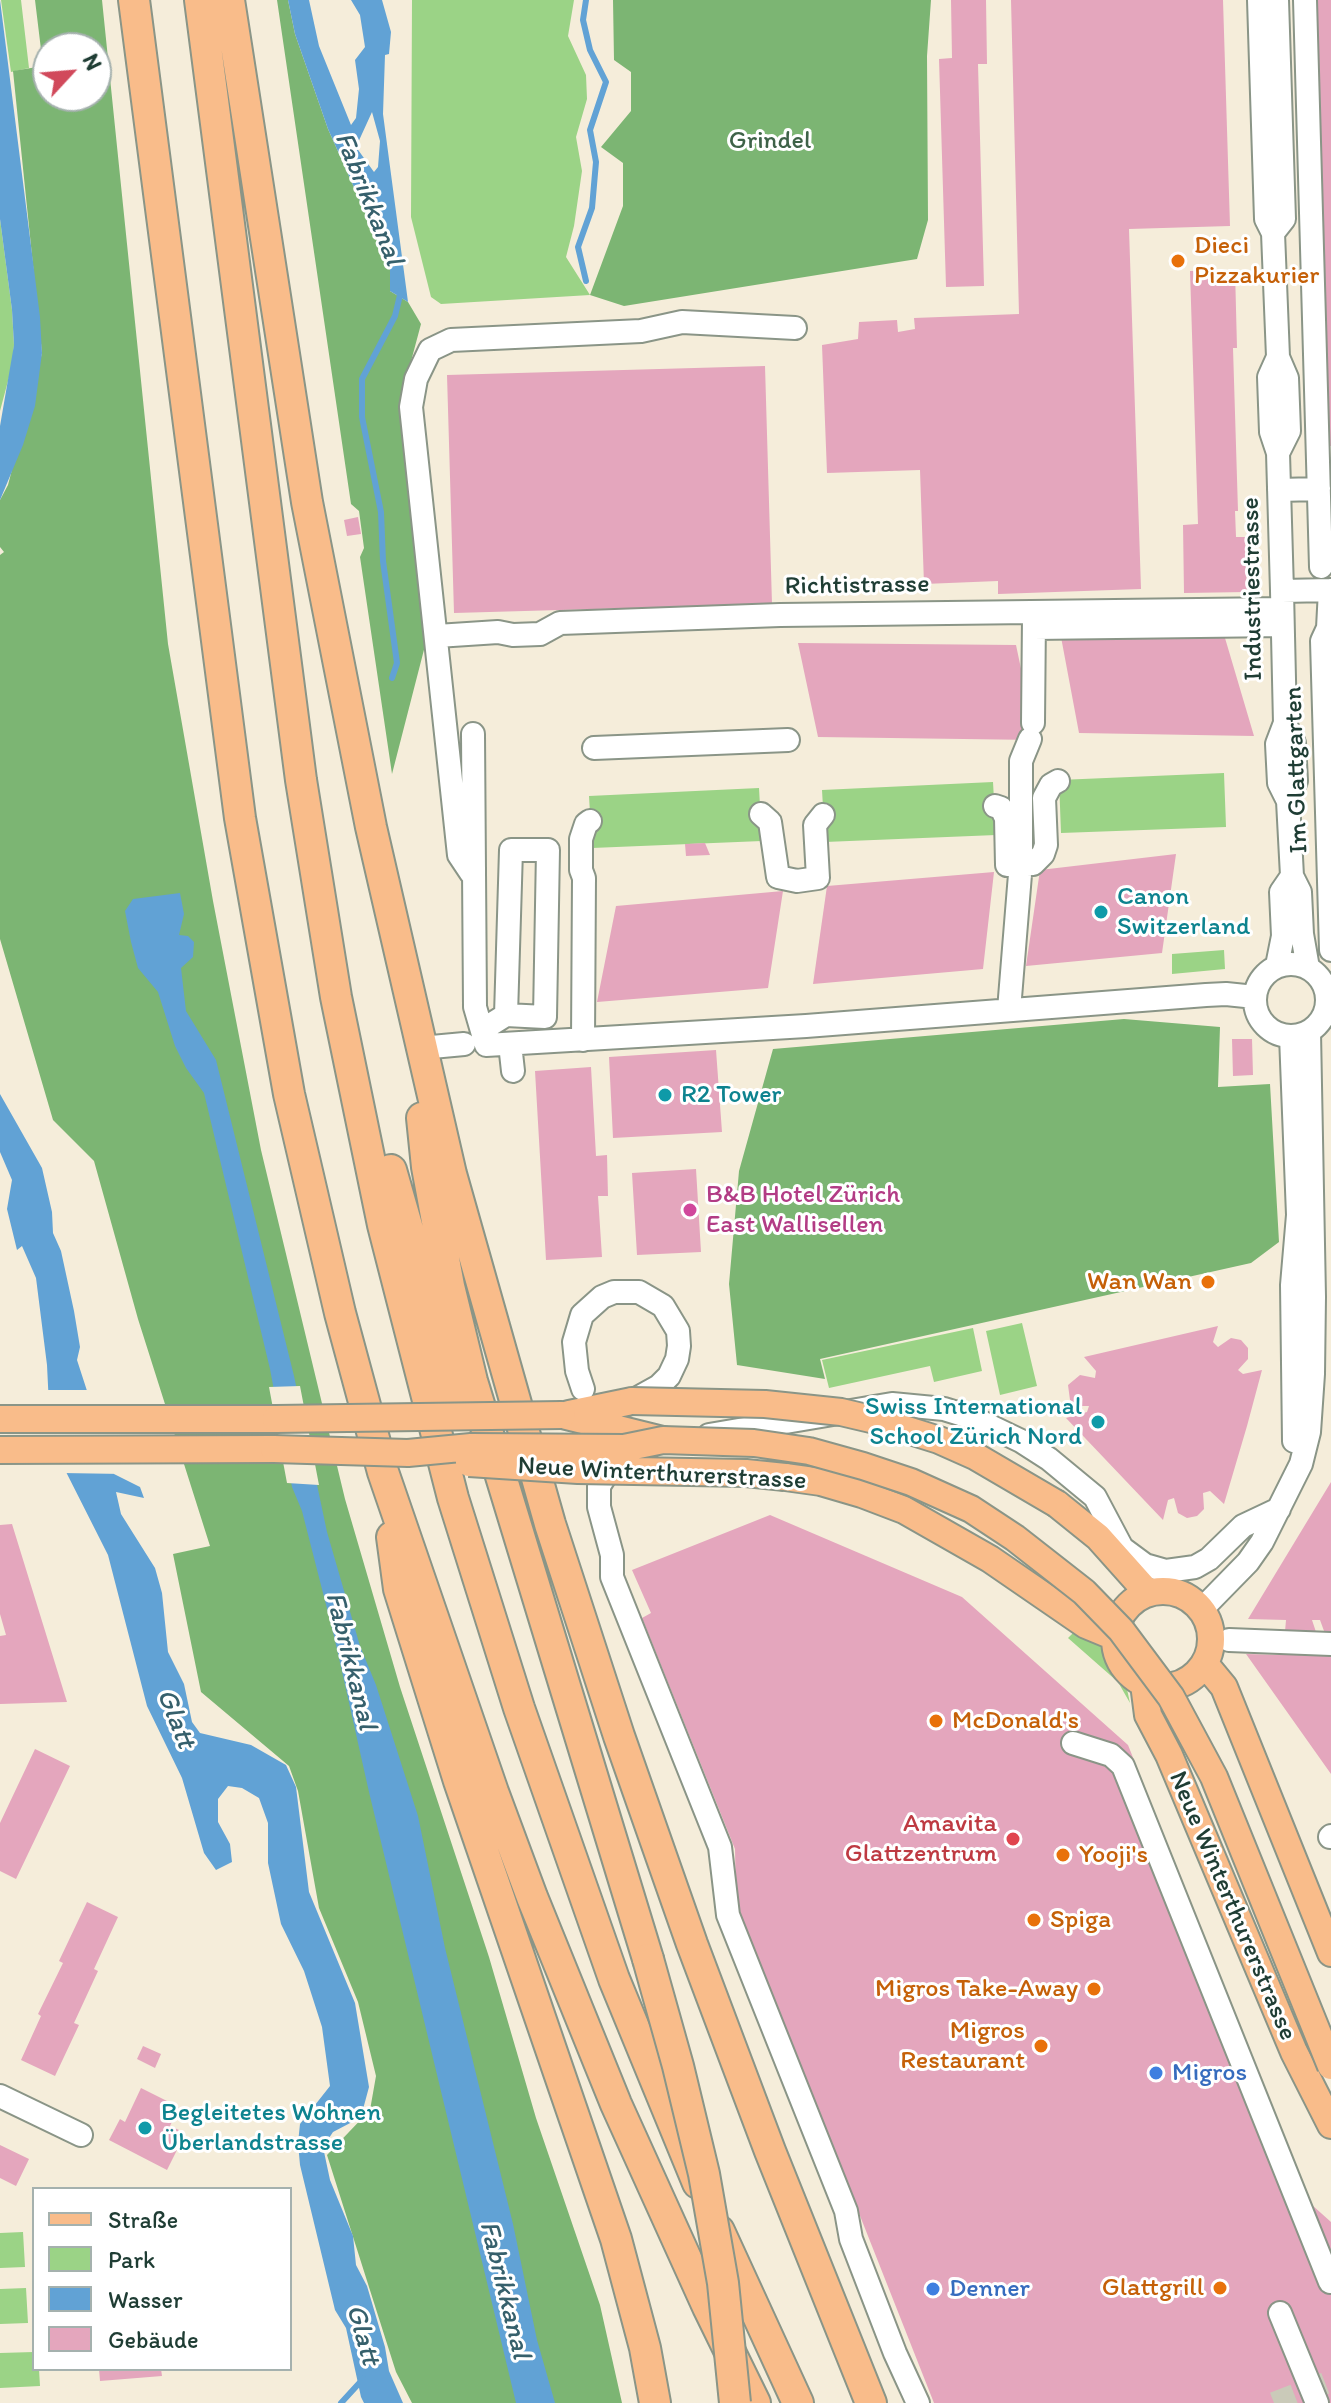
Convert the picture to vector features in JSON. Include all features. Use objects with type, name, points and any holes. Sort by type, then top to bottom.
[{"type":"highway","points":[[134,0],[225,710],[251,889],[313,1203],[383,1472],[493,1792],[572,2000],[661,2206],[755,2403]]},
{"type":"highway","points":[[200,0],[291,711],[336,997],[370,1168],[406,1320],[453,1498],[510,1682],[574,1870],[634,2031],[715,2223],[798,2403]]},
{"type":"highway","points":[[229,0],[305,486],[371,827],[451,1174],[504,1369],[601,1682],[730,2047],[871,2403]]},
{"type":"highway","points":[[336,997],[378,1116],[415,1259],[494,1521],[541,1661],[620,1874]]},
{"type":"highway","points":[[412,1009],[427,1167],[458,1325],[502,1487],[648,1959],[678,2066],[704,2174],[723,2283],[735,2403]]},
{"type":"highway","points":[[383,1472],[399,1589],[479,1845],[616,2239],[642,2334],[655,2403]]},
{"type":"main road","name":"Neue Winterthurerstrasse","points":[[0,1419],[562,1415],[632,1401],[765,1404],[841,1412],[939,1440],[975,1456],[1057,1504],[1098,1537],[1148,1593]]},
{"type":"main road","name":"Neue Winterthurerstrasse","points":[[562,1415],[663,1440],[754,1443],[809,1451],[911,1482],[971,1509],[1047,1561],[1084,1592],[1121,1630],[1148,1665],[1191,1731],[1237,1831],[1331,2066]]},
{"type":"main road","name":"Neue Winterthurerstrasse","points":[[0,1450],[274,1449],[408,1453],[471,1447],[624,1448],[663,1440]]},
{"type":"main road","name":"Neue Winterthurerstrasse","points":[[408,1453],[472,1464],[578,1470],[746,1473],[821,1482],[904,1510],[958,1539],[1086,1625],[1115,1637],[1116,1649],[1125,1669],[1144,1684],[1148,1715],[1186,1796],[1294,2052],[1331,2125]]},
{"type":"main road","points":[[1115,1637],[1117,1623],[1124,1610],[1148,1593],[1163,1590],[1177,1592],[1202,1609],[1212,1636],[1205,1664],[1185,1683],[1172,1687],[1144,1684]]},
{"type":"main road","points":[[1205,1664],[1224,1687],[1331,1953]]},
{"type":"street","name":"Industriestrasse","points":[[1259,0],[1266,219],[1273,233],[1278,357],[1287,378],[1289,431],[1278,453],[1285,723],[1294,743],[1296,781],[1288,801],[1292,876],[1300,892],[1302,934],[1308,968],[1324,983],[1329,1005],[1318,1025],[1300,1034]]},
{"type":"street","name":"Industriestrasse","points":[[1273,233],[1284,219],[1277,0]]},
{"type":"street","points":[[1305,0],[1321,567]]},
{"type":"street","points":[[474,877],[459,855],[411,407],[416,379],[430,350],[451,340],[641,331],[682,322],[795,328]]},
{"type":"street","points":[[1279,490],[1319,489]]},
{"type":"street","name":"Richtistrasse","points":[[437,636],[498,632],[540,634],[560,623],[780,615],[1034,620],[1282,608],[1331,590]]},
{"type":"street","name":"Im Glattgarten","points":[[1331,590],[1328,628],[1322,641],[1331,950]]},
{"type":"street","points":[[1009,1010],[1021,864],[1021,761],[1031,731],[1034,620]]},
{"type":"street","points":[[473,734],[475,1007],[478,1040]]},
{"type":"street","points":[[594,748],[788,740]]},
{"type":"street","points":[[995,806],[1001,808],[1006,818],[1007,865],[1033,864],[1043,854],[1046,845],[1044,798],[1051,785],[1058,781]]},
{"type":"street","points":[[761,814],[770,822],[778,877],[797,881],[818,878],[815,825],[823,815]]},
{"type":"street","points":[[583,1040],[584,878],[581,839],[590,821]]},
{"type":"street","points":[[478,1040],[506,1015],[545,1017],[548,850],[511,850],[506,1015]]},
{"type":"street","name":"Industriestrasse","points":[[1255,997],[1262,979],[1277,966],[1283,936],[1281,892],[1292,876]]},
{"type":"street","points":[[1277,966],[1298,964],[1308,968]]},
{"type":"street","points":[[421,1048],[478,1040],[510,1044],[583,1040],[1216,994],[1255,997],[1261,1020],[1269,1029],[1300,1034]]},
{"type":"street","points":[[1290,1482],[1295,1424],[1292,1285],[1298,1215],[1300,1034]]},
{"type":"street","points":[[1202,1609],[1248,1562],[1279,1509],[1301,1464],[1322,1367],[1322,1304],[1300,1034]]},
{"type":"street","points":[[510,1044],[513,1071]]},
{"type":"street","points":[[1292,1285],[1322,1304]]},
{"type":"street","points":[[583,1389],[577,1371],[574,1342],[582,1315],[602,1297],[614,1292],[639,1292],[663,1306],[673,1319],[679,1346],[669,1376],[659,1386],[632,1401]]},
{"type":"street","points":[[918,2403],[889,2339],[851,2239],[846,2211],[728,1915],[720,1847],[612,1577],[612,1555],[602,1521],[599,1486],[611,1467],[685,1439],[892,1404],[916,1404],[944,1409],[989,1425],[1049,1459],[1095,1497],[1122,1548],[1145,1565],[1166,1571],[1195,1567],[1209,1559],[1243,1526],[1279,1509]]},
{"type":"street","points":[[1071,1479],[1098,1537]]},
{"type":"street","points":[[1229,1640],[1331,1644]]},
{"type":"street","points":[[1073,1743],[1111,1755],[1123,1766],[1330,2282]]},
{"type":"street","points":[[0,2096],[81,2135]]},
{"type":"street","points":[[1280,2313],[1317,2403]]},
{"type":"green space","points":[[1,0],[21,0],[29,68],[11,72]]},
{"type":"green space","points":[[35,0],[102,0],[105,32],[39,32]]},
{"type":"green space","points":[[277,0],[288,0],[295,34],[328,129],[390,268],[390,291],[408,302],[421,324],[402,395],[427,638],[392,774],[360,557],[364,548],[359,511],[351,504]]},
{"type":"green space","points":[[412,0],[574,0],[568,36],[586,75],[587,99],[576,137],[582,171],[566,257],[590,295],[441,304],[431,297],[411,217]]},
{"type":"green space","name":"Grindel","points":[[613,0],[931,0],[927,56],[928,220],[917,259],[624,306],[590,295],[623,206],[623,163],[601,147],[631,111],[631,72],[614,60]]},
{"type":"green space","points":[[32,68],[32,112],[112,112],[112,98],[168,644],[261,1150],[345,1499],[400,1687],[489,1957],[536,2118],[600,2305],[622,2403],[412,2403],[396,2372],[327,2155],[370,2110],[376,2076],[358,2002],[319,1908],[298,1791],[289,1766],[201,1692],[173,1554],[210,1546],[138,1319],[94,1161],[53,1120],[0,939],[0,555],[4,552],[0,547],[0,500],[8,485],[42,353],[13,71]]},
{"type":"green space","points":[[0,219],[14,345],[12,366],[0,411]]},
{"type":"green space","points":[[1224,773],[1226,827],[1061,833],[1059,780]]},
{"type":"green space","points":[[993,782],[996,835],[825,842],[822,790]]},
{"type":"green space","points":[[759,788],[762,841],[592,848],[589,796]]},
{"type":"green space","points":[[1224,950],[1225,969],[1172,974],[1172,954]]},
{"type":"green space","points":[[1124,1019],[1220,1027],[1218,1087],[1270,1084],[1279,1242],[1251,1263],[820,1359],[825,1379],[737,1365],[729,1284],[739,1171],[773,1049]]},
{"type":"green space","points":[[1022,1323],[1037,1386],[1000,1395],[986,1331]]},
{"type":"green space","points":[[973,1328],[982,1371],[934,1382],[930,1366],[829,1388],[822,1360]]},
{"type":"green space","points":[[1073,1633],[1105,1646],[1125,1680],[1130,1703],[1118,1682],[1068,1638]]},
{"type":"green space","points":[[23,2232],[25,2267],[0,2268],[0,2233]]},
{"type":"green space","points":[[26,2288],[28,2323],[0,2324],[0,2289]]},
{"type":"green space","points":[[32,2352],[32,2371],[39,2371],[40,2386],[0,2388],[0,2353]]},
{"type":"water","points":[[0,0],[42,353],[35,406],[0,500],[0,426],[14,345],[0,219]]},
{"type":"water","points":[[288,0],[309,0],[319,46],[351,125],[356,118],[359,89],[355,60],[365,47],[360,15],[351,0],[382,0],[391,32],[389,54],[385,55],[383,114],[408,302],[390,291],[390,268],[328,129],[295,34]],"holes":[[[372,112],[380,141],[378,167],[374,172],[356,147]]]},
{"type":"water","name":"Fabrikkanal","points":[[180,893],[184,914],[179,935],[188,936],[194,942],[193,957],[181,968],[186,1011],[216,1060],[294,1376],[327,1532],[360,1646],[376,1685],[418,1816],[445,1948],[513,2224],[537,2340],[555,2403],[516,2403],[334,1636],[302,1511],[292,1487],[270,1369],[204,1093],[175,1046],[158,992],[138,968],[131,942],[125,911],[133,899]]},
{"type":"water","name":"Glatt","points":[[0,1094],[42,1168],[52,1212],[53,1233],[61,1251],[74,1311],[80,1347],[77,1360],[114,1474],[140,1487],[144,1498],[116,1492],[121,1514],[155,1568],[162,1593],[168,1652],[184,1684],[192,1722],[200,1733],[251,1745],[286,1765],[296,1787],[309,1892],[355,2003],[369,2087],[362,2113],[333,2132],[323,2147],[330,2180],[353,2236],[356,2265],[367,2286],[389,2371],[403,2403],[364,2403],[361,2397],[346,2328],[335,2310],[300,2165],[300,2124],[330,2086],[322,2027],[304,1971],[281,1924],[268,1863],[268,1823],[259,1798],[242,1788],[228,1786],[218,1799],[218,1822],[230,1844],[232,1862],[216,1870],[204,1853],[182,1778],[147,1706],[108,1555],[61,1462],[50,1426],[47,1365],[36,1278],[22,1246],[17,1250],[7,1209],[12,1180],[0,1152]]},
{"type":"pier","points":[[300,1386],[319,1485],[287,1483],[269,1387]]},
{"type":"pier","points":[[44,1390],[91,1390],[118,1471],[124,1474],[62,1473],[46,1427]]},
{"type":"building","points":[[951,0],[986,0],[987,64],[978,64],[984,286],[946,287],[939,59],[952,58]]},
{"type":"building","points":[[1011,0],[1223,0],[1230,226],[1129,229],[1141,589],[998,594],[998,581],[924,584],[920,470],[827,473],[822,345],[858,339],[859,322],[897,320],[898,332],[915,329],[914,318],[1019,314]]},
{"type":"building","points":[[1314,0],[1331,0],[1331,446],[1328,446]]},
{"type":"building","points":[[1235,270],[1237,348],[1233,348],[1238,511],[1235,511],[1236,537],[1245,537],[1247,592],[1184,593],[1183,525],[1198,524],[1190,271]]},
{"type":"building","points":[[765,366],[772,604],[454,613],[447,375]]},
{"type":"building","points":[[358,517],[361,534],[347,536],[344,520]]},
{"type":"building","points":[[1061,637],[1225,638],[1254,736],[1079,733]]},
{"type":"building","points":[[798,643],[1016,645],[1036,740],[818,737]]},
{"type":"building","points":[[705,843],[710,855],[686,856],[685,844]]},
{"type":"building","name":"Canon Switzerland","points":[[1176,854],[1162,953],[1026,966],[1040,870]]},
{"type":"building","points":[[994,872],[983,969],[813,984],[827,886]]},
{"type":"building","points":[[783,891],[768,988],[597,1002],[616,906]]},
{"type":"building","points":[[1232,1039],[1252,1039],[1253,1075],[1233,1076]]},
{"type":"building","name":"R2 Tower","points":[[716,1050],[722,1132],[613,1138],[609,1057]]},
{"type":"building","points":[[591,1067],[596,1156],[607,1155],[608,1196],[598,1196],[602,1257],[546,1260],[535,1071]]},
{"type":"building","points":[[696,1169],[701,1252],[637,1255],[632,1173]]},
{"type":"building","name":"Swiss International School Zürich Nord","points":[[1218,1326],[1213,1342],[1218,1347],[1231,1338],[1241,1340],[1248,1348],[1248,1359],[1238,1370],[1243,1374],[1262,1370],[1247,1426],[1224,1504],[1210,1491],[1203,1493],[1204,1509],[1197,1516],[1187,1518],[1178,1513],[1174,1498],[1168,1500],[1163,1520],[1066,1418],[1087,1412],[1089,1406],[1079,1406],[1070,1400],[1068,1385],[1080,1375],[1095,1378],[1096,1371],[1084,1357]]},
{"type":"building","points":[[1331,1482],[1331,1650],[1320,1620],[1312,1620],[1324,1656],[1331,1656],[1331,1774],[1246,1654],[1283,1655],[1286,1620],[1248,1619]]},
{"type":"building","points":[[770,1515],[962,1597],[1128,1745],[1312,2205],[1331,2222],[1331,2403],[934,2403],[736,1902],[735,1849],[642,1618],[651,1613],[632,1570]]},
{"type":"building","points":[[12,1524],[67,1702],[0,1704],[0,1636],[6,1635],[0,1614],[0,1525]]},
{"type":"building","points":[[35,1749],[70,1766],[16,1879],[0,1871],[0,1823]]},
{"type":"building","points":[[87,1902],[118,1917],[74,2023],[79,2025],[55,2076],[21,2060],[41,2016],[38,2014],[63,1963],[59,1961]]},
{"type":"building","points":[[143,2046],[161,2054],[155,2068],[137,2059]]},
{"type":"building","name":"Begleitetes Wohnen Überlandstrasse","points":[[141,2088],[179,2107],[170,2126],[179,2130],[172,2144],[178,2148],[167,2170],[109,2140],[120,2119],[125,2122]]},
{"type":"building","points":[[0,2145],[29,2159],[16,2186],[0,2178]]},
{"type":"building","points":[[99,2371],[161,2371],[162,2376],[100,2381]]},
{"type":"waterway","points":[[586,0],[583,20],[590,50],[606,82],[590,130],[596,162],[592,208],[578,247],[586,281]]},
{"type":"waterway","name":"Fabrikkanal","points":[[392,678],[397,663],[383,561],[381,512],[362,417],[362,379],[395,316],[401,291]]},
{"type":"waterway","name":"Glatt","points":[[341,2403],[363,2379]]},
{"type":"tunnel","points":[[1274,2403],[1331,2381]]},
{"type":"place","name":"Dieci Pizzakurier","points":[[1178,261]]},
{"type":"place","name":"Canon Switzerland","points":[[1101,912]]},
{"type":"place","name":"R2 Tower","points":[[665,1095]]},
{"type":"place","name":"B&B Hotel Zürich East Wallisellen","points":[[690,1210]]},
{"type":"place","name":"Wan Wan","points":[[1208,1282]]},
{"type":"place","name":"Swiss International School Zürich Nord","points":[[1098,1422]]},
{"type":"place","name":"McDonald's","points":[[936,1721]]},
{"type":"place","name":"Amavita Glattzentrum","points":[[1013,1839]]},
{"type":"place","name":"Yooji's","points":[[1063,1855]]},
{"type":"place","name":"Spiga","points":[[1034,1920]]},
{"type":"place","name":"Migros Take-Away","points":[[1094,1989]]},
{"type":"place","name":"Migros Restaurant","points":[[1041,2046]]},
{"type":"place","name":"Migros","points":[[1156,2073]]},
{"type":"place","name":"Begleitetes Wohnen Überlandstrasse","points":[[145,2128]]},
{"type":"place","name":"Glattgrill","points":[[1220,2288]]},
{"type":"place","name":"Denner","points":[[933,2289]]}]
